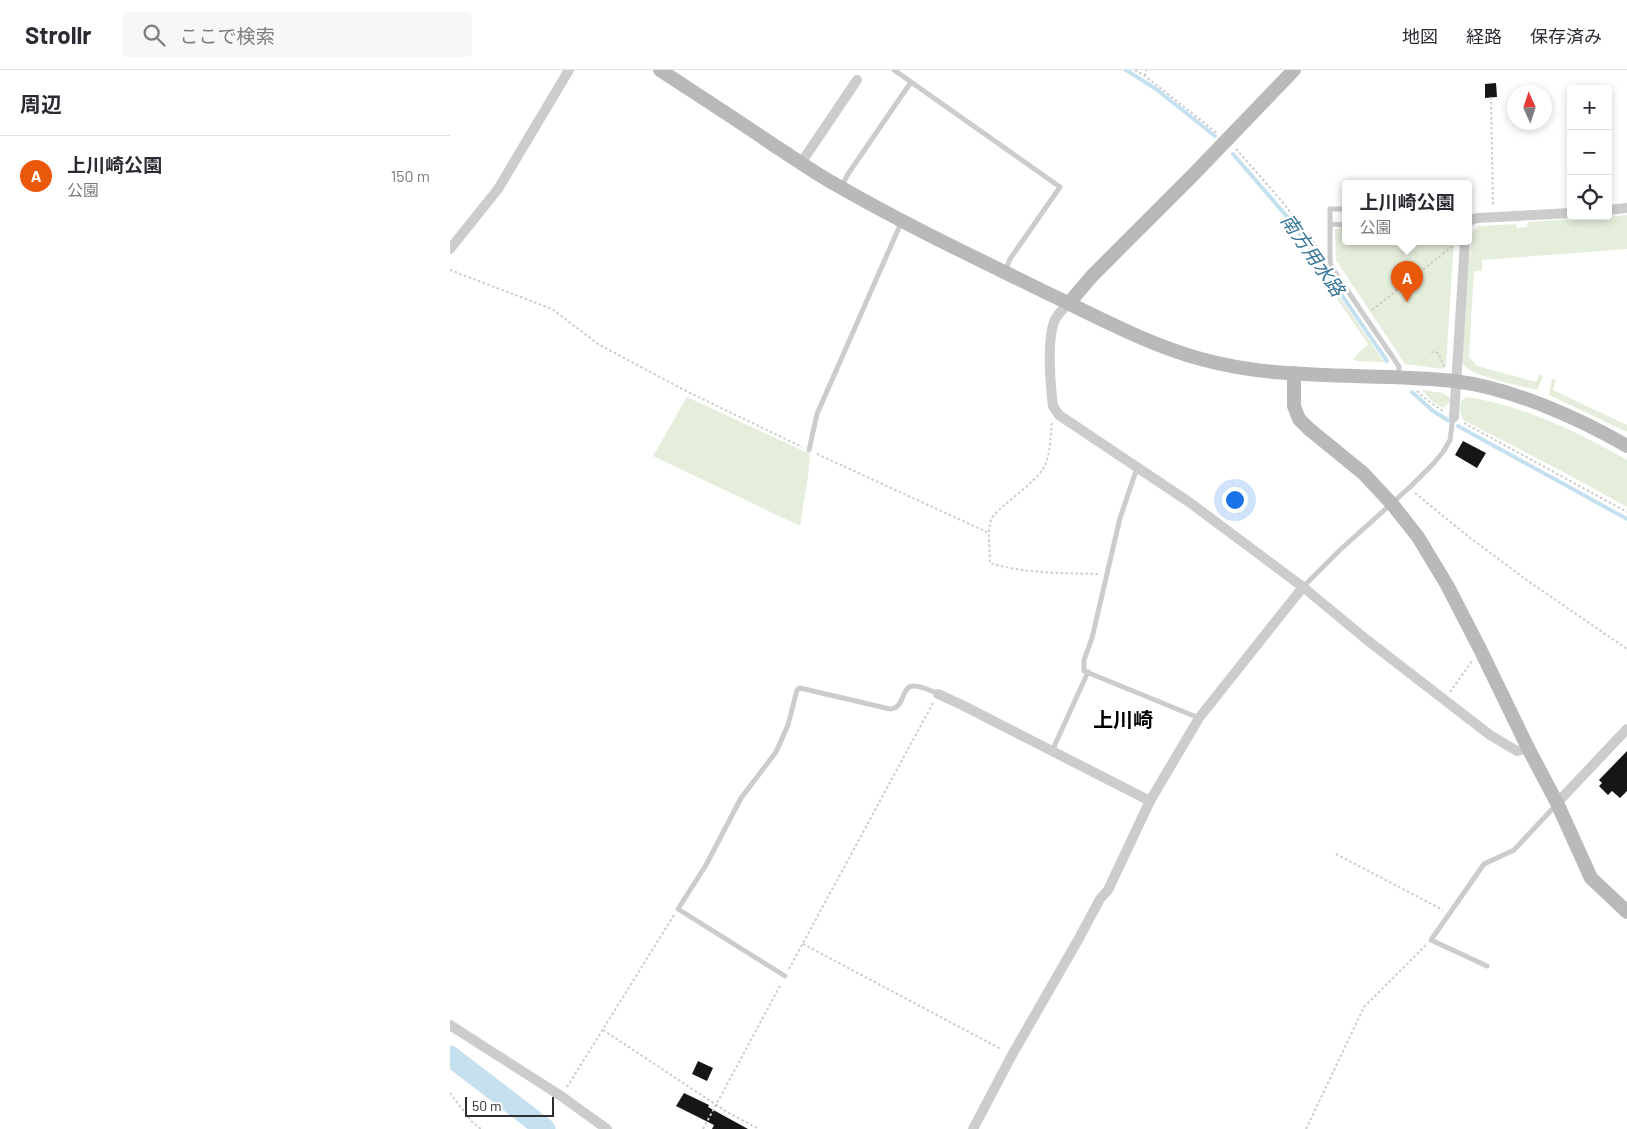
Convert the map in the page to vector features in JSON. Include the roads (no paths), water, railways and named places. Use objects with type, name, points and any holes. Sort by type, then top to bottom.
[{"type":"street","points":[[450,250],[498,188],[569,70]]},
{"type":"street","points":[[660,70],[840,187],[1004,272],[1130,333],[1184,354],[1231,366],[1294,373],[1456,381],[1511,394],[1556,411],[1627,446]]},
{"type":"street","points":[[1294,70],[1227,141],[1092,276],[1062,310],[1055,321],[1051,340],[1053,406],[1062,418],[1189,502],[1303,587],[1490,735],[1512,750],[1528,748]]},
{"type":"street","points":[[801,163],[857,80]]},
{"type":"street","points":[[1612,210],[1627,208]]},
{"type":"street","points":[[1472,220],[1567,212]]},
{"type":"street","points":[[1454,417],[1461,245]]},
{"type":"street","points":[[1294,373],[1294,406],[1299,419],[1309,430],[1363,473],[1392,504],[1436,564],[1557,803],[1591,878],[1627,912]]},
{"type":"street","points":[[973,1129],[1012,1055],[1100,899],[1108,890],[1150,801],[1199,718],[1303,587]]},
{"type":"street","points":[[938,694],[1150,801]]},
{"type":"street","points":[[1557,803],[1627,729]]},
{"type":"street","points":[[450,1025],[561,1096],[607,1129]]},
{"type":"lane","points":[[894,70],[1060,186],[1010,259],[1004,272]]},
{"type":"lane","points":[[840,187],[911,82]]},
{"type":"lane","points":[[1342,209],[1330,209],[1330,262],[1396,362],[1398,377]]},
{"type":"lane","points":[[809,450],[817,414],[903,220]]},
{"type":"lane","points":[[1331,224],[1342,225]]},
{"type":"lane","points":[[1303,587],[1341,549],[1410,488],[1434,463],[1448,445],[1454,417]]},
{"type":"lane","points":[[1137,467],[1120,518],[1092,638],[1083,668],[1084,671],[1199,718]]},
{"type":"lane","points":[[1052,751],[1088,672]]},
{"type":"lane","points":[[785,976],[678,908],[706,865],[741,798],[776,752],[788,725],[797,690],[800,688],[890,709],[895,709],[899,706],[907,689],[912,686],[938,694]]},
{"type":"lane","points":[[1487,966],[1431,940],[1484,864],[1514,850],[1557,803]]},
{"type":"waterway","name":"南方用水路","points":[[1126,70],[1156,89],[1215,136]]},
{"type":"waterway","name":"南方用水路","points":[[1233,154],[1290,220],[1387,361]]},
{"type":"waterway","name":"南方用水路","points":[[1412,392],[1433,411],[1449,421]]},
{"type":"waterway","name":"南方用水路","points":[[1458,426],[1627,519]]},
{"type":"waterway","points":[[450,1056],[545,1129]]},
{"type":"place","name":"上川崎公園","points":[[1407,302]]},
{"type":"district","name":"上川崎","points":[[1123,720]]}]
